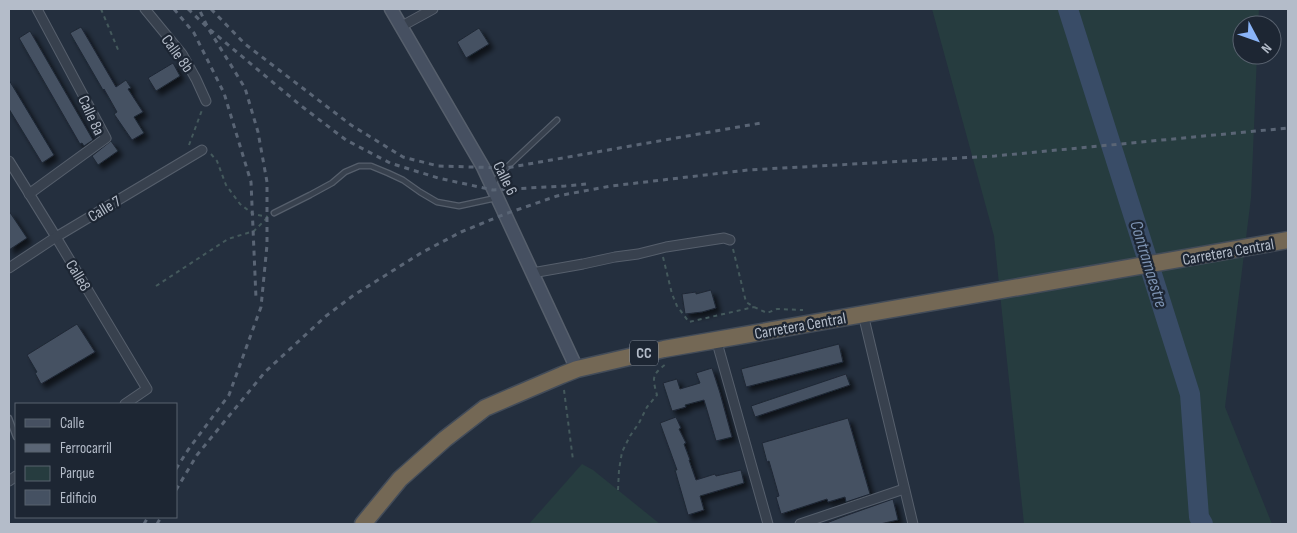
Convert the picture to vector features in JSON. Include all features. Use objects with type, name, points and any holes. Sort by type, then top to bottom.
[{"type":"highway","name":"Carretera Central","points":[[364,524],[400,478],[485,408],[570,372],[664,348],[1288,240]]},
{"type":"street","name":"Calle 8a","points":[[29,194],[106,138],[36,9]]},
{"type":"street","name":"Calle 8b","points":[[144,9],[182,54],[206,101]]},
{"type":"street","name":"Calle 6","points":[[391,9],[483,167],[532,273],[570,372]]},
{"type":"street","points":[[402,26],[432,9]]},
{"type":"street","name":"Calle 7","points":[[9,268],[56,237],[202,150]]},
{"type":"street","name":"Calle8","points":[[9,161],[147,389],[126,403]]},
{"type":"street","points":[[532,273],[724,238],[730,240]]},
{"type":"street","points":[[863,314],[914,524]]},
{"type":"street","points":[[716,340],[768,524]]},
{"type":"street","points":[[800,524],[818,521],[904,489]]},
{"type":"lane","points":[[491,185],[506,168],[557,120]]},
{"type":"lane","points":[[274,213],[332,183],[344,172],[359,166],[370,166],[388,173],[403,180],[437,202],[459,206],[497,197]]},
{"type":"lane","points":[[9,418],[15,435]]},
{"type":"path","points":[[101,9],[119,52]]},
{"type":"path","points":[[184,160],[206,101]]},
{"type":"path","points":[[156,286],[228,239],[254,231],[268,217],[253,214],[240,204],[226,185],[217,161],[210,153],[202,150]]},
{"type":"path","points":[[730,240],[746,302],[767,313],[777,308],[803,310]]},
{"type":"path","points":[[659,249],[663,255],[668,282],[677,306],[689,322],[754,307]]},
{"type":"path","points":[[618,490],[618,470],[622,452],[639,424],[646,407],[657,395],[653,382],[656,372],[666,364],[673,362]]},
{"type":"path","points":[[570,372],[573,460]]},
{"type":"green space","points":[[932,9],[1259,9],[1259,15],[1232,15],[1232,65],[1257,65],[1251,198],[1225,407],[1272,524],[1024,524],[994,236]]},
{"type":"green space","points":[[582,464],[593,470],[660,524],[529,524]]},
{"type":"building","points":[[81,27],[116,87],[126,80],[131,88],[128,89],[143,112],[134,117],[144,133],[132,140],[114,114],[117,112],[70,33]]},
{"type":"building","points":[[479,28],[489,44],[466,58],[457,42]]},
{"type":"building","points":[[30,31],[93,140],[84,146],[82,143],[80,144],[19,38]]},
{"type":"building","points":[[173,63],[180,76],[156,91],[148,78]]},
{"type":"building","points":[[9,80],[54,155],[42,163],[9,109]]},
{"type":"building","points":[[111,141],[118,151],[98,165],[92,156]]},
{"type":"building","points":[[9,211],[27,238],[9,250]]},
{"type":"building","points":[[711,290],[716,308],[685,314],[682,294],[696,292],[696,294]]},
{"type":"building","points":[[77,324],[95,352],[41,384],[35,373],[37,372],[27,355]]},
{"type":"building","points":[[839,344],[843,362],[746,387],[741,369]]},
{"type":"building","points":[[712,368],[732,437],[716,441],[704,400],[672,411],[663,383],[677,379],[680,389],[700,383],[696,373]]},
{"type":"building","points":[[846,374],[850,385],[755,417],[751,406]]},
{"type":"building","points":[[676,417],[681,428],[679,429],[686,443],[684,444],[696,480],[715,474],[716,476],[741,470],[744,483],[700,496],[704,510],[688,515],[675,470],[677,470],[660,423]]},
{"type":"building","points":[[848,418],[870,494],[846,502],[845,497],[828,502],[827,499],[781,514],[776,497],[779,496],[762,443]]},
{"type":"building","points":[[893,499],[898,520],[880,524],[824,524],[842,517]]},
{"type":"waterway","name":"Contramaestre","points":[[1068,9],[1190,394],[1199,517],[1203,524]]},
{"type":"railway","points":[[174,9],[194,33],[224,93],[251,182],[256,298]]},
{"type":"railway","points":[[188,9],[300,105],[346,140],[390,163],[438,178],[493,190],[586,184]]},
{"type":"railway","points":[[178,466],[229,395],[261,307],[267,245],[267,182],[258,132],[245,88],[208,28],[199,9]]},
{"type":"railway","points":[[211,9],[245,44],[351,125],[403,157],[438,166],[506,168],[761,123]]},
{"type":"railway","points":[[178,487],[197,455],[265,372],[326,316],[354,295],[421,253],[461,232],[557,196],[611,186],[748,170],[995,156],[1288,128]]},
{"type":"railway","points":[[144,524],[147,518]]},
{"type":"railway","points":[[157,524],[160,518]]}]
